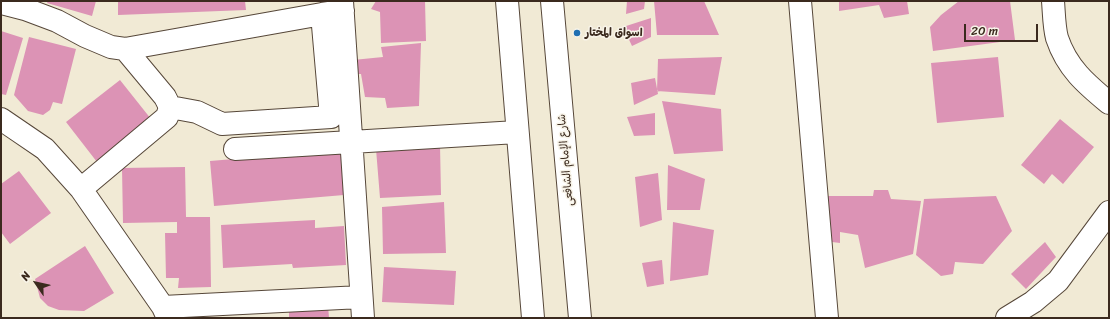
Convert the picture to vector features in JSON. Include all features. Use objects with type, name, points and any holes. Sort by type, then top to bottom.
[{"type":"street","points":[[507,1],[533,318]]},
{"type":"street","name":"شارع الإمام الشافعى","points":[[552,1],[580,318]]},
{"type":"street","points":[[800,1],[827,318]]},
{"type":"street","points":[[1053,1],[1057,37],[1066,60],[1082,80],[1109,103]]},
{"type":"street","points":[[1,3],[26,5],[85,36],[111,47],[125,49],[336,9]]},
{"type":"street","points":[[170,107],[197,112],[222,124],[331,116],[336,9]]},
{"type":"street","points":[[1,119],[45,149],[80,189],[166,313],[362,307],[351,142],[336,9]]},
{"type":"street","points":[[80,189],[167,117],[170,107],[166,98],[125,49]]},
{"type":"street","points":[[236,149],[517,132]]},
{"type":"street","points":[[1007,318],[1033,302],[1058,281],[1109,212]]},
{"type":"building","points":[[48,1],[96,1],[92,16],[47,3]]},
{"type":"building","points":[[118,1],[245,1],[246,10],[118,15]]},
{"type":"building","points":[[376,1],[425,1],[426,41],[381,43],[380,12],[371,9]]},
{"type":"building","points":[[627,1],[645,1],[644,9],[626,14]]},
{"type":"building","points":[[654,1],[704,1],[719,35],[657,35]]},
{"type":"building","points":[[839,1],[907,1],[909,14],[884,18],[879,5],[839,11]]},
{"type":"building","points":[[959,1],[1010,1],[1015,40],[933,51],[930,27],[941,15]]},
{"type":"building","points":[[651,18],[651,37],[632,46],[623,27]]},
{"type":"building","points":[[1,31],[23,38],[6,95],[1,94]]},
{"type":"building","points":[[29,37],[76,49],[62,104],[53,102],[50,110],[43,115],[28,111],[14,95]]},
{"type":"building","points":[[421,43],[419,106],[387,108],[385,98],[365,97],[361,74],[354,74],[353,60],[383,57],[381,47]]},
{"type":"building","points":[[722,57],[715,95],[657,91],[658,59]]},
{"type":"building","points":[[998,57],[1004,117],[937,123],[931,63]]},
{"type":"building","points":[[655,78],[658,94],[634,105],[631,83]]},
{"type":"building","points":[[120,80],[151,119],[97,162],[66,122]]},
{"type":"building","points":[[662,101],[721,109],[723,151],[674,154]]},
{"type":"building","points":[[655,113],[655,135],[634,136],[627,117]]},
{"type":"building","points":[[1060,119],[1094,147],[1063,184],[1052,174],[1044,184],[1021,165]]},
{"type":"building","points":[[440,145],[441,195],[380,198],[376,149]]},
{"type":"building","points":[[341,150],[344,195],[214,206],[210,161]]},
{"type":"building","points":[[668,165],[705,179],[700,210],[667,210]]},
{"type":"building","points":[[185,167],[186,217],[210,217],[211,287],[178,288],[179,278],[166,278],[165,233],[177,233],[177,222],[123,223],[122,168]]},
{"type":"building","points":[[19,171],[51,213],[10,244],[1,232],[1,184]]},
{"type":"building","points":[[658,173],[662,220],[640,227],[635,177]]},
{"type":"building","points":[[874,190],[888,190],[891,199],[921,201],[913,254],[865,268],[858,235],[840,232],[840,243],[824,241],[827,196],[873,196]]},
{"type":"building","points":[[996,196],[1012,231],[983,264],[955,262],[953,274],[941,276],[916,255],[924,199]]},
{"type":"building","points":[[444,202],[446,253],[383,254],[382,207]]},
{"type":"building","points":[[315,220],[315,228],[344,226],[346,265],[293,268],[292,264],[223,268],[221,225]]},
{"type":"building","points":[[673,222],[714,230],[708,275],[670,281]]},
{"type":"building","points":[[1045,242],[1056,257],[1026,289],[1011,274]]},
{"type":"building","points":[[85,246],[114,293],[84,311],[59,310],[48,306],[40,298],[35,279]]},
{"type":"building","points":[[662,260],[664,284],[647,287],[642,263]]},
{"type":"building","points":[[384,267],[456,271],[454,305],[382,302]]},
{"type":"building","points":[[328,305],[329,318],[289,318],[289,308]]},
{"type":"place","name":"اسواق المختار","points":[[577,33]]}]
